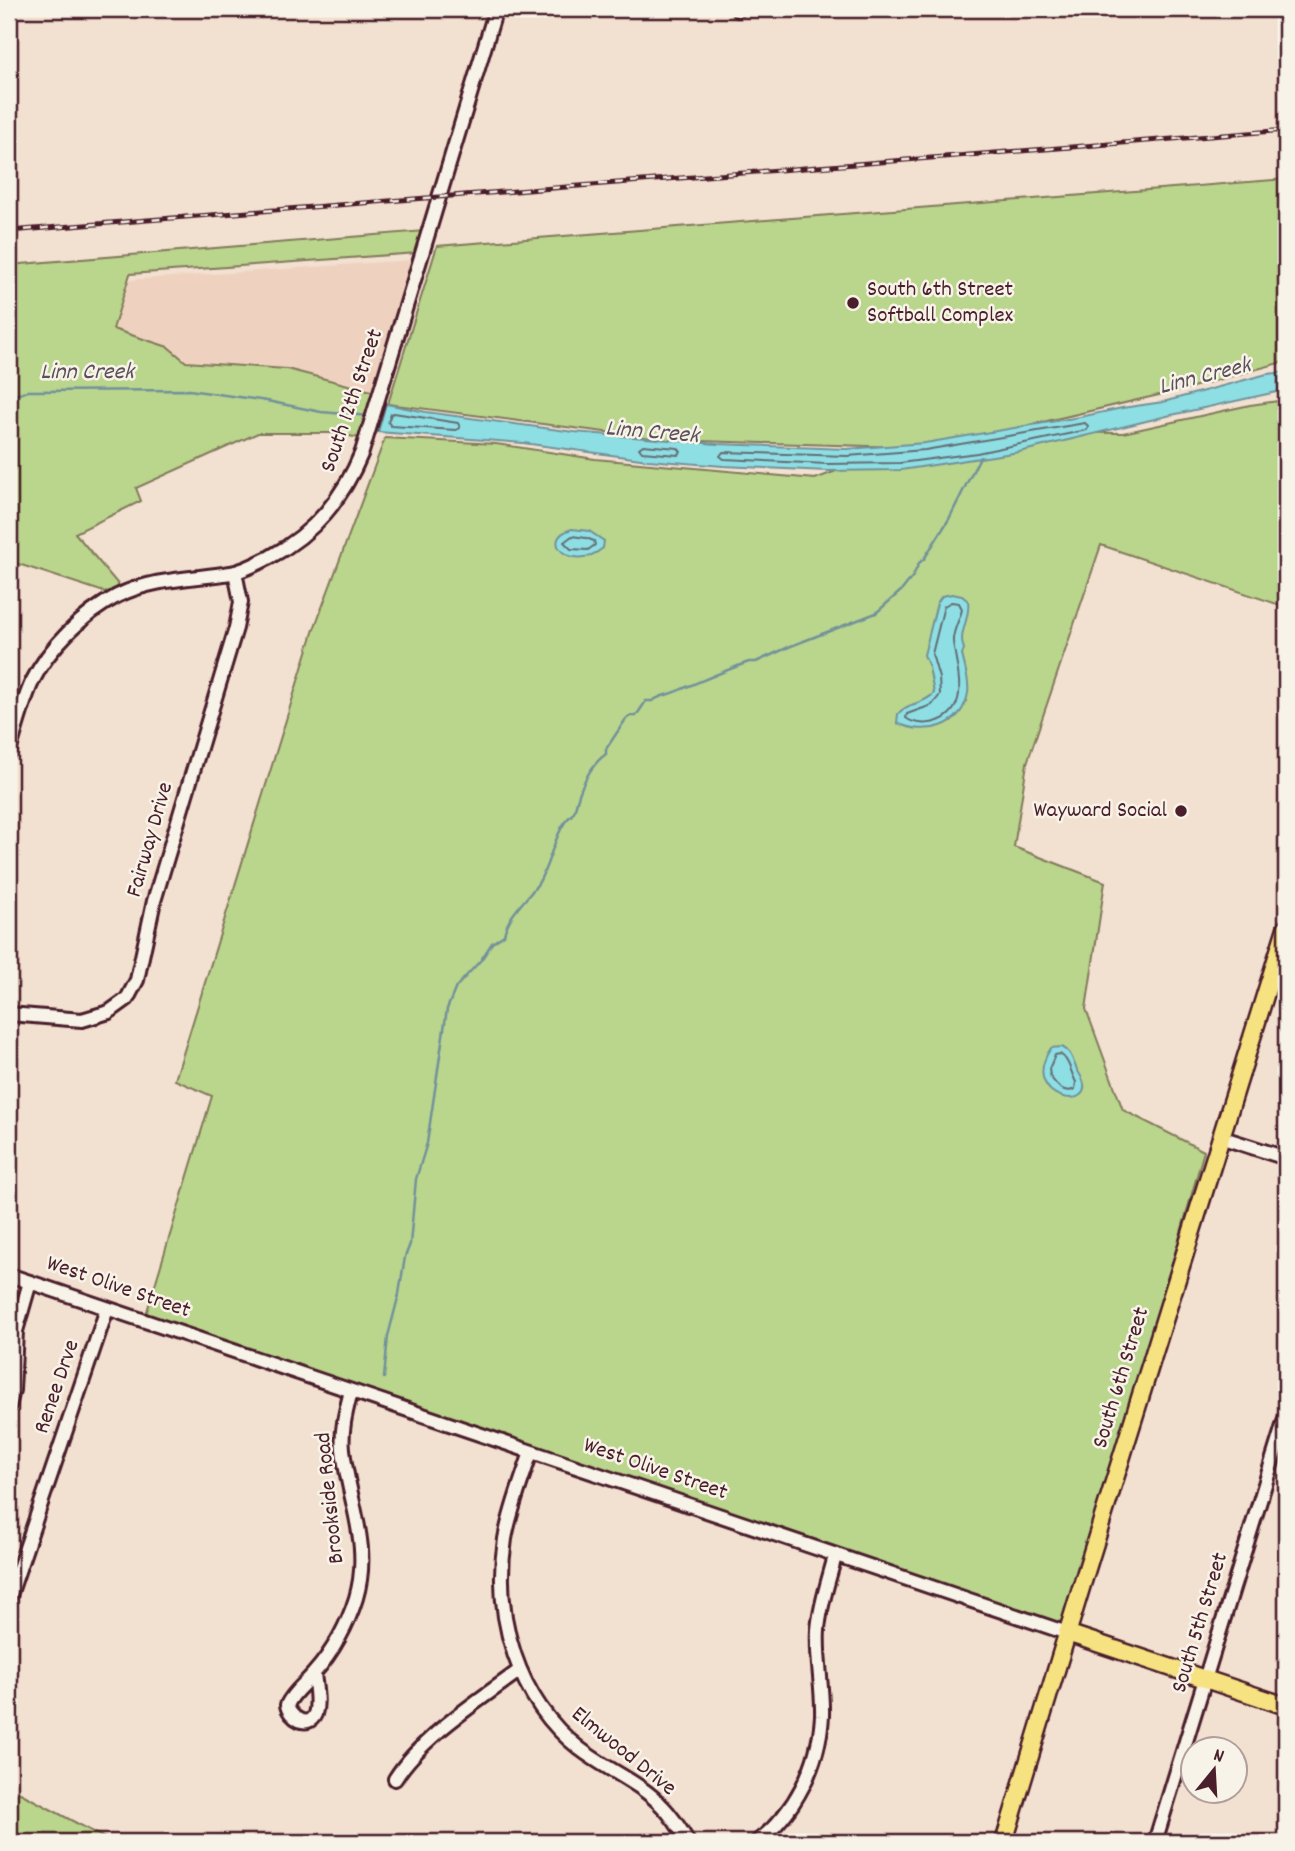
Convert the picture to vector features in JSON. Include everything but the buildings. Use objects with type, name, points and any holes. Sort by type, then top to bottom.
[{"type":"main road","name":"South 6th Street","points":[[1004,1842],[1286,928]]},
{"type":"main road","name":"West Olive Street","points":[[1067,1633],[1286,1706]]},
{"type":"street","name":"South 12th Street","points":[[9,752],[33,681],[51,652],[79,622],[117,596],[136,589],[160,582],[235,572],[282,551],[313,527],[340,496],[353,474],[365,442],[496,9]]},
{"type":"street","name":"Fairway Drive","points":[[9,1014],[82,1020],[109,1012],[127,999],[136,980],[154,901],[236,628],[241,602],[235,572]]},
{"type":"street","points":[[1220,1137],[1286,1158]]},
{"type":"street","name":"West Olive Street","points":[[9,1275],[1067,1633]]},
{"type":"street","points":[[9,1406],[13,1390],[16,1331],[30,1282]]},
{"type":"street","name":"Renee Drve","points":[[9,1598],[107,1309]]},
{"type":"street","name":"Brookside Road","points":[[314,1674],[350,1618],[357,1594],[360,1527],[343,1448],[343,1423],[351,1391]]},
{"type":"street","name":"South 5th Street","points":[[1155,1842],[1286,1416]]},
{"type":"street","name":"Elmwood Drive","points":[[531,1452],[506,1535],[501,1570],[501,1594],[520,1670],[535,1700],[567,1738],[663,1807],[688,1842]]},
{"type":"street","points":[[757,1842],[780,1822],[792,1805],[815,1758],[822,1715],[818,1633],[835,1556]]},
{"type":"street","points":[[396,1779],[405,1763],[452,1721],[520,1670]]},
{"type":"shaded area","points":[[412,260],[417,262],[375,392],[287,369],[186,362],[168,347],[113,328],[129,280]]},
{"type":"green space","points":[[1286,179],[1286,361],[1189,388],[1000,432],[1123,433],[1250,405],[1286,400],[1286,607],[1101,545],[1027,763],[1014,847],[1105,882],[1086,1009],[1123,1110],[1204,1151],[1067,1633],[144,1321],[212,1096],[175,1080],[314,629],[385,438],[496,444],[595,459],[815,479],[901,447],[667,440],[388,404],[437,246]]},
{"type":"green space","points":[[424,231],[417,253],[130,274],[113,329],[168,347],[186,362],[287,369],[375,392],[360,438],[333,433],[258,433],[136,488],[141,501],[75,533],[122,589],[110,594],[9,561],[9,265]]},
{"type":"green space","points":[[9,1787],[112,1842],[9,1842]]},
{"type":"water","points":[[1286,372],[1286,390],[1019,452],[901,470],[827,471],[723,466],[648,460],[523,443],[378,432],[386,404],[574,432],[717,444],[847,449],[925,443],[1080,417],[1163,402],[1267,374]]},
{"type":"water","points":[[572,529],[589,531],[604,541],[603,548],[591,555],[580,557],[563,552],[558,546],[558,540],[562,534]]},
{"type":"water","points":[[942,596],[962,596],[968,601],[968,614],[962,637],[962,654],[968,679],[968,693],[964,705],[958,714],[941,726],[919,729],[897,723],[898,714],[902,710],[934,693],[924,655],[937,603]]},
{"type":"water","points":[[1062,1047],[1071,1055],[1084,1086],[1081,1094],[1073,1098],[1051,1091],[1044,1081],[1043,1066],[1051,1048]]},
{"type":"waterway","name":"Linn Creek","points":[[9,397],[28,391],[189,390],[321,412],[370,416]]},
{"type":"waterway","points":[[384,1378],[388,1336],[410,1244],[416,1179],[427,1143],[447,1009],[456,987],[481,960],[492,943],[504,935],[514,913],[539,882],[554,844],[566,820],[574,811],[590,772],[606,754],[606,749],[626,719],[636,716],[646,701],[652,701],[749,662],[756,662],[876,613],[902,590],[913,576],[949,519],[980,457]]},
{"type":"railway","points":[[9,231],[1286,130]]},
{"type":"place","name":"South 6th Street Softball Complex","points":[[853,303]]},
{"type":"place","name":"Wayward Social","points":[[1181,811]]}]
